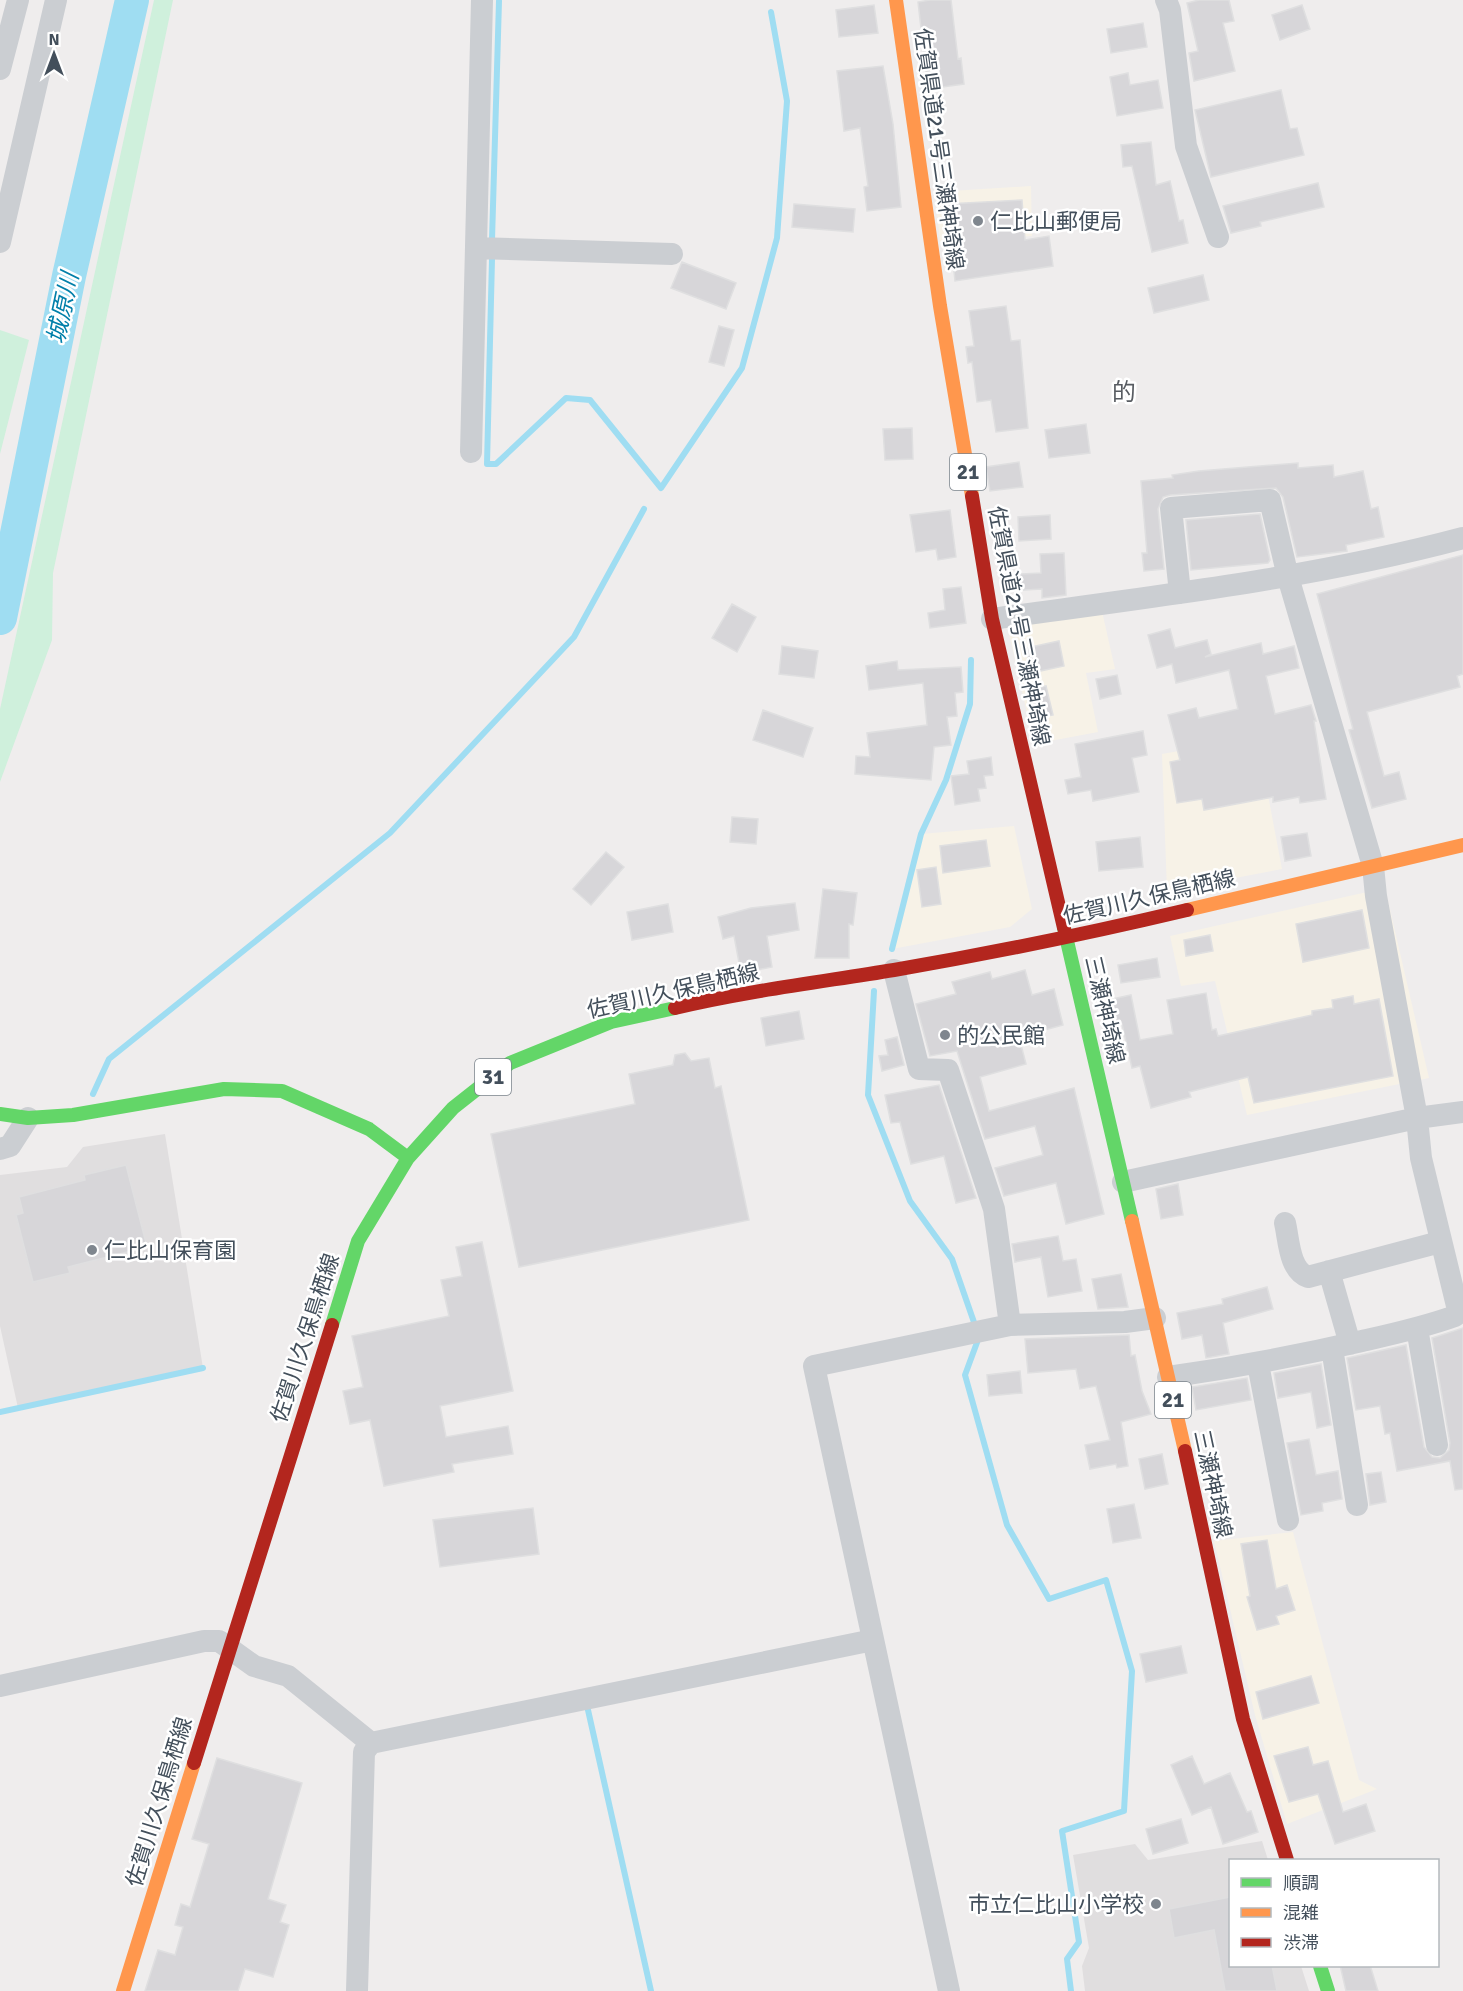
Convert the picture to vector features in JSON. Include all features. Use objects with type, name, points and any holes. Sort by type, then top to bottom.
[{"type":"main road","name":"佐賀県道21号三瀬神埼線","points":[[896,0],[940,306],[992,619],[1067,938]]},
{"type":"main road","name":"佐賀川久保鳥栖線","points":[[123,1991],[229,1646],[358,1241],[408,1158],[453,1108],[510,1063],[611,1022],[736,994],[894,970],[1067,938],[1463,845]]},
{"type":"main road","name":"三瀬神埼線","points":[[1067,938],[1155,1318],[1243,1719],[1287,1859]]},
{"type":"main road","points":[[0,1114],[28,1118],[73,1115],[224,1089],[282,1091],[369,1129],[408,1158]]},
{"type":"main road","points":[[1321,1967],[1328,1991]]},
{"type":"street","points":[[0,69],[18,0]]},
{"type":"street","points":[[0,242],[56,0]]},
{"type":"street","points":[[471,452],[482,0]]},
{"type":"street","points":[[1166,0],[1170,10],[1186,146],[1218,237]]},
{"type":"street","points":[[476,248],[672,254]]},
{"type":"street","points":[[1168,1377],[1258,1365],[1417,1328],[1455,1316],[1458,1311],[1421,1158],[1417,1118],[1376,896],[1374,866],[1288,577],[1270,500],[1171,508],[1180,593]]},
{"type":"street","points":[[992,619],[1288,577],[1393,556],[1463,538]]},
{"type":"street","points":[[894,970],[920,1069],[948,1070],[991,1198],[1000,1327]]},
{"type":"street","points":[[1123,1182],[1417,1118],[1463,1112]]},
{"type":"street","points":[[0,1149],[10,1146],[28,1118]]},
{"type":"street","points":[[1285,1223],[1295,1267],[1300,1274],[1308,1277],[1440,1242]]},
{"type":"street","points":[[1329,1271],[1341,1346],[1357,1505]]},
{"type":"street","points":[[948,1991],[814,1366],[1000,1327],[1125,1322],[1155,1318]]},
{"type":"street","points":[[1417,1328],[1437,1445]]},
{"type":"street","points":[[1258,1365],[1288,1520]]},
{"type":"street","points":[[357,1991],[364,1752],[371,1743],[873,1640]]},
{"type":"street","points":[[0,1686],[204,1641],[219,1641],[254,1666],[288,1676],[371,1743]]},
{"type":"shaded area","points":[[1031,186],[1032,236],[940,242],[935,192]]},
{"type":"shaded area","points":[[1099,598],[1115,669],[1086,673],[1098,732],[1034,744],[1004,612]]},
{"type":"shaded area","points":[[1257,737],[1282,869],[1167,891],[1162,754]]},
{"type":"shaded area","points":[[1014,826],[1032,909],[1010,927],[892,949],[921,834]]},
{"type":"shaded area","points":[[1385,888],[1429,1078],[1247,1115],[1215,981],[1181,986],[1170,936]]},
{"type":"shaded area","name":"仁比山保育園","points":[[165,1134],[203,1368],[18,1408],[0,1326],[0,1175],[67,1167],[83,1147]]},
{"type":"shaded area","points":[[1293,1532],[1359,1780],[1377,1789],[1287,1824],[1255,1715],[1214,1541]]},
{"type":"shaded area","name":"市立仁比山小学校","points":[[1262,1841],[1268,1859],[1229,1859],[1229,1967],[1301,1967],[1309,1991],[1085,1991],[1082,1966],[1089,1948],[1073,1855],[1135,1844],[1148,1860]]},
{"type":"green space","points":[[154,0],[173,0],[53,573],[52,640],[0,782],[0,709]]},
{"type":"green space","points":[[0,330],[29,340],[0,454]]},
{"type":"building","points":[[951,0],[958,59],[961,58],[964,84],[928,89],[918,2]]},
{"type":"building","points":[[1199,0],[1229,0],[1234,21],[1223,23],[1235,71],[1194,81],[1189,53],[1198,51],[1187,3]]},
{"type":"building","points":[[874,5],[878,33],[839,37],[836,10]]},
{"type":"building","points":[[1302,5],[1310,29],[1280,40],[1272,15]]},
{"type":"building","points":[[1143,23],[1147,47],[1111,53],[1107,29]]},
{"type":"building","points":[[883,66],[893,124],[901,207],[867,211],[864,187],[868,186],[860,128],[844,131],[837,71]]},
{"type":"building","points":[[1128,73],[1130,85],[1158,80],[1163,108],[1117,116],[1110,77]]},
{"type":"building","points":[[1281,90],[1290,129],[1297,128],[1304,155],[1211,177],[1195,110]]},
{"type":"building","points":[[1151,142],[1156,185],[1170,181],[1179,221],[1183,220],[1188,243],[1152,252],[1132,166],[1123,167],[1121,145]]},
{"type":"building","points":[[1318,183],[1324,207],[1260,222],[1261,226],[1231,233],[1223,206]]},
{"type":"building","points":[[1022,200],[1025,240],[1049,236],[1053,266],[955,281],[947,204]]},
{"type":"building","points":[[794,204],[855,209],[853,232],[792,227]]},
{"type":"building","points":[[682,262],[736,283],[726,309],[671,288]]},
{"type":"building","points":[[1203,275],[1209,300],[1154,313],[1148,288]]},
{"type":"building","points":[[1006,306],[1011,341],[1020,340],[1028,428],[996,432],[991,400],[977,402],[972,362],[968,363],[966,347],[974,346],[969,311]]},
{"type":"building","points":[[719,326],[734,330],[724,366],[709,362]]},
{"type":"building","points":[[1086,424],[1090,453],[1049,458],[1045,430]]},
{"type":"building","points":[[912,428],[913,459],[885,460],[883,429]]},
{"type":"building","points":[[1019,462],[1023,487],[990,491],[986,467]]},
{"type":"building","points":[[1298,463],[1298,468],[1333,465],[1334,477],[1363,471],[1371,509],[1378,507],[1384,537],[1346,545],[1347,551],[1297,557],[1283,497],[1276,488],[1170,495],[1163,497],[1158,509],[1164,569],[1144,571],[1142,553],[1147,553],[1141,481],[1173,478],[1172,475],[1199,471]]},
{"type":"building","points":[[950,510],[956,557],[938,560],[936,549],[916,552],[910,515]]},
{"type":"building","points":[[1260,514],[1270,560],[1268,563],[1191,570],[1186,520]]},
{"type":"building","points":[[1050,515],[1051,539],[1019,541],[1018,517]]},
{"type":"building","points":[[1064,553],[1066,595],[1042,598],[1042,589],[1006,591],[1004,575],[1041,573],[1040,554]]},
{"type":"building","points":[[1463,555],[1463,674],[1457,676],[1460,687],[1367,712],[1384,776],[1399,772],[1406,799],[1372,808],[1349,730],[1353,729],[1317,594]]},
{"type":"building","points":[[961,587],[966,623],[930,628],[928,613],[945,610],[943,589]]},
{"type":"building","points":[[732,604],[756,617],[737,652],[712,638]]},
{"type":"building","points":[[1170,629],[1175,648],[1207,640],[1211,654],[1205,657],[1261,643],[1263,654],[1294,646],[1299,668],[1266,676],[1275,714],[1311,705],[1316,721],[1314,721],[1326,799],[1300,803],[1299,797],[1273,802],[1273,797],[1204,810],[1202,799],[1177,803],[1170,762],[1180,760],[1168,715],[1196,708],[1199,718],[1238,709],[1229,670],[1176,683],[1172,664],[1157,668],[1148,635]]},
{"type":"building","points":[[1059,641],[1064,666],[1031,673],[1026,648]]},
{"type":"building","points":[[782,646],[818,651],[814,678],[779,674]]},
{"type":"building","points":[[897,661],[898,670],[961,667],[963,692],[955,693],[957,716],[947,717],[951,745],[934,747],[931,780],[855,774],[856,756],[870,757],[867,733],[927,725],[923,683],[869,690],[866,666]]},
{"type":"building","points":[[1117,675],[1121,694],[1100,699],[1096,679]]},
{"type":"building","points":[[1046,686],[1053,715],[1036,718],[1031,689]]},
{"type":"building","points":[[763,710],[813,728],[803,757],[753,740]]},
{"type":"building","points":[[1143,731],[1147,755],[1132,758],[1139,792],[1093,801],[1091,790],[1068,794],[1065,780],[1081,777],[1075,744]]},
{"type":"building","points":[[991,757],[993,775],[984,776],[986,788],[978,789],[980,801],[955,805],[951,776],[969,774],[967,761]]},
{"type":"building","points":[[732,817],[758,819],[756,844],[730,842]]},
{"type":"building","points":[[1307,833],[1311,856],[1285,861],[1281,837]]},
{"type":"building","points":[[1140,837],[1143,867],[1099,871],[1096,842]]},
{"type":"building","points":[[986,840],[990,866],[943,873],[940,846]]},
{"type":"building","points":[[606,852],[624,867],[591,905],[573,889]]},
{"type":"building","points":[[936,867],[941,904],[922,907],[917,870]]},
{"type":"building","points":[[823,889],[857,893],[853,925],[849,924],[849,958],[815,958]]},
{"type":"building","points":[[795,903],[799,930],[767,936],[772,967],[741,973],[734,936],[723,939],[718,917],[751,908]]},
{"type":"building","points":[[668,904],[673,932],[632,940],[627,912]]},
{"type":"building","points":[[1362,910],[1369,948],[1303,962],[1296,924]]},
{"type":"building","points":[[1210,935],[1213,951],[1186,956],[1184,940]]},
{"type":"building","points":[[1157,958],[1160,977],[1121,983],[1118,965]]},
{"type":"building","points":[[1025,970],[1032,995],[1054,989],[1063,1025],[1019,1037],[1026,1064],[980,1077],[989,1111],[1074,1088],[1104,1214],[1066,1224],[1056,1183],[1004,1196],[995,1168],[1043,1155],[1035,1126],[985,1139],[957,1051],[930,1056],[916,1004],[956,994],[952,982],[990,972],[992,979]]},
{"type":"building","points":[[1206,993],[1212,1030],[1216,1029],[1218,1036],[1312,1015],[1312,1011],[1333,1008],[1332,1000],[1353,996],[1354,1004],[1379,999],[1393,1076],[1254,1103],[1248,1077],[1189,1092],[1191,1097],[1151,1108],[1140,1066],[1132,1068],[1122,1024],[1118,1025],[1112,999],[1131,995],[1140,1040],[1173,1034],[1167,1000]]},
{"type":"building","points":[[799,1011],[804,1039],[766,1046],[761,1018]]},
{"type":"building","points":[[897,1037],[904,1065],[882,1071],[879,1056],[888,1055],[885,1040]]},
{"type":"building","points":[[685,1053],[691,1061],[709,1058],[715,1088],[721,1086],[749,1220],[519,1267],[491,1134],[635,1104],[629,1074],[673,1065],[675,1055]]},
{"type":"building","points":[[939,1085],[976,1198],[956,1203],[944,1156],[911,1164],[900,1122],[891,1123],[885,1095]]},
{"type":"building","points":[[126,1165],[147,1247],[68,1267],[70,1273],[33,1282],[16,1215],[23,1213],[19,1197],[85,1180],[84,1175]]},
{"type":"building","points":[[1178,1184],[1183,1215],[1161,1219],[1156,1189]]},
{"type":"building","points":[[1058,1236],[1063,1261],[1076,1259],[1082,1291],[1048,1297],[1041,1257],[1015,1262],[1012,1244]]},
{"type":"building","points":[[482,1242],[513,1391],[440,1406],[446,1437],[508,1426],[513,1454],[452,1464],[454,1472],[384,1486],[370,1420],[350,1424],[343,1391],[363,1387],[352,1336],[449,1316],[441,1280],[462,1276],[456,1247]]},
{"type":"building","points":[[1121,1274],[1128,1307],[1098,1309],[1092,1279]]},
{"type":"building","points":[[1267,1287],[1273,1309],[1223,1323],[1229,1354],[1206,1358],[1202,1335],[1182,1339],[1177,1313],[1223,1304],[1222,1299]]},
{"type":"building","points":[[1463,1328],[1463,1489],[1455,1490],[1450,1461],[1397,1471],[1390,1433],[1385,1434],[1380,1406],[1356,1410],[1347,1358],[1406,1345],[1424,1447],[1432,1457],[1440,1458],[1449,1450],[1450,1443],[1432,1338]]},
{"type":"building","points":[[1129,1335],[1131,1356],[1135,1355],[1142,1391],[1151,1414],[1121,1422],[1128,1466],[1117,1468],[1116,1464],[1090,1469],[1085,1445],[1110,1440],[1096,1386],[1080,1389],[1076,1369],[1028,1373],[1025,1339]]},
{"type":"building","points":[[1321,1364],[1331,1425],[1317,1428],[1311,1392],[1278,1398],[1274,1373]]},
{"type":"building","points":[[1020,1371],[1022,1393],[989,1396],[987,1375]]},
{"type":"building","points":[[1247,1378],[1251,1400],[1196,1410],[1192,1387]]},
{"type":"building","points":[[1309,1439],[1316,1475],[1338,1471],[1342,1499],[1322,1503],[1323,1511],[1301,1515],[1287,1443]]},
{"type":"building","points":[[1162,1454],[1168,1484],[1145,1489],[1139,1459]]},
{"type":"building","points":[[1381,1472],[1386,1502],[1370,1505],[1366,1474]]},
{"type":"building","points":[[1134,1504],[1141,1538],[1113,1543],[1107,1509]]},
{"type":"building","points":[[533,1508],[539,1554],[440,1567],[433,1520]]},
{"type":"building","points":[[1267,1540],[1276,1589],[1287,1585],[1295,1610],[1276,1616],[1279,1624],[1257,1630],[1247,1597],[1250,1596],[1241,1544]]},
{"type":"building","points":[[1181,1646],[1187,1673],[1146,1682],[1140,1654]]},
{"type":"building","points":[[1311,1676],[1319,1703],[1263,1719],[1256,1692]]},
{"type":"building","points":[[1308,1747],[1313,1765],[1328,1761],[1343,1812],[1366,1804],[1375,1831],[1335,1844],[1318,1794],[1289,1802],[1274,1756]]},
{"type":"building","points":[[1192,1756],[1204,1784],[1230,1773],[1247,1812],[1251,1811],[1258,1832],[1223,1844],[1211,1807],[1192,1815],[1171,1765]]},
{"type":"building","points":[[217,1758],[302,1783],[268,1899],[286,1905],[280,1922],[289,1925],[273,1977],[245,1969],[238,1991],[145,1991],[158,1950],[175,1955],[183,1927],[175,1925],[181,1904],[190,1907],[209,1844],[192,1839]]},
{"type":"building","points":[[1181,1819],[1188,1843],[1153,1854],[1146,1829]]},
{"type":"building","points":[[1229,1897],[1229,1967],[1272,1967],[1277,1991],[1225,1991],[1214,1930],[1174,1938],[1169,1909]]},
{"type":"building","points":[[1340,1967],[1371,1967],[1378,1991],[1346,1991]]},
{"type":"waterway","name":"城原川","points":[[0,618],[69,276],[132,0]]},
{"type":"waterway","points":[[492,240],[499,1]]},
{"type":"waterway","points":[[492,259],[487,464],[496,464],[566,398],[590,400],[661,488],[742,368],[777,238],[787,101],[771,12]]},
{"type":"waterway","points":[[93,1094],[109,1059],[390,833],[574,637],[644,509]]},
{"type":"waterway","points":[[892,949],[921,834],[946,780],[970,704],[971,660]]},
{"type":"waterway","points":[[874,991],[868,1095],[910,1201],[952,1259],[976,1328]]},
{"type":"waterway","points":[[979,1337],[965,1375],[1007,1525],[1049,1599],[1106,1580],[1132,1671],[1124,1811],[1062,1831],[1079,1942],[1067,1959],[1071,1991]]},
{"type":"waterway","points":[[0,1412],[203,1368]]},
{"type":"waterway","points":[[588,1710],[651,1991]]},
{"type":"traffic: fast","points":[[1064,928],[1132,1221]]},
{"type":"traffic: fast","points":[[332,1325],[358,1241],[408,1158],[453,1108],[510,1063],[611,1022],[675,1008]]},
{"type":"traffic: fast","points":[[0,1114],[28,1118],[73,1115],[224,1089],[282,1091],[369,1129],[408,1158]]},
{"type":"traffic: fast","points":[[1320,1967],[1328,1991]]},
{"type":"traffic: slow","points":[[896,0],[940,306],[972,496]]},
{"type":"traffic: slow","points":[[1187,910],[1463,845]]},
{"type":"traffic: slow","points":[[1132,1221],[1185,1451]]},
{"type":"traffic: slow","points":[[123,1991],[194,1763]]},
{"type":"traffic: jam","points":[[972,496],[992,619],[1064,928]]},
{"type":"traffic: jam","points":[[675,1008],[968,957],[1187,910]]},
{"type":"traffic: jam","points":[[194,1763],[332,1325]]},
{"type":"traffic: jam","points":[[1185,1451],[1243,1719],[1287,1859]]},
{"type":"place","name":"仁比山郵便局","points":[[978,221]]},
{"type":"place","name":"的公民館","points":[[945,1035]]},
{"type":"place","name":"仁比山保育園","points":[[92,1250]]},
{"type":"place","name":"市立仁比山小学校","points":[[1156,1904]]},
{"type":"district","name":"的","points":[[1124,392]]}]
